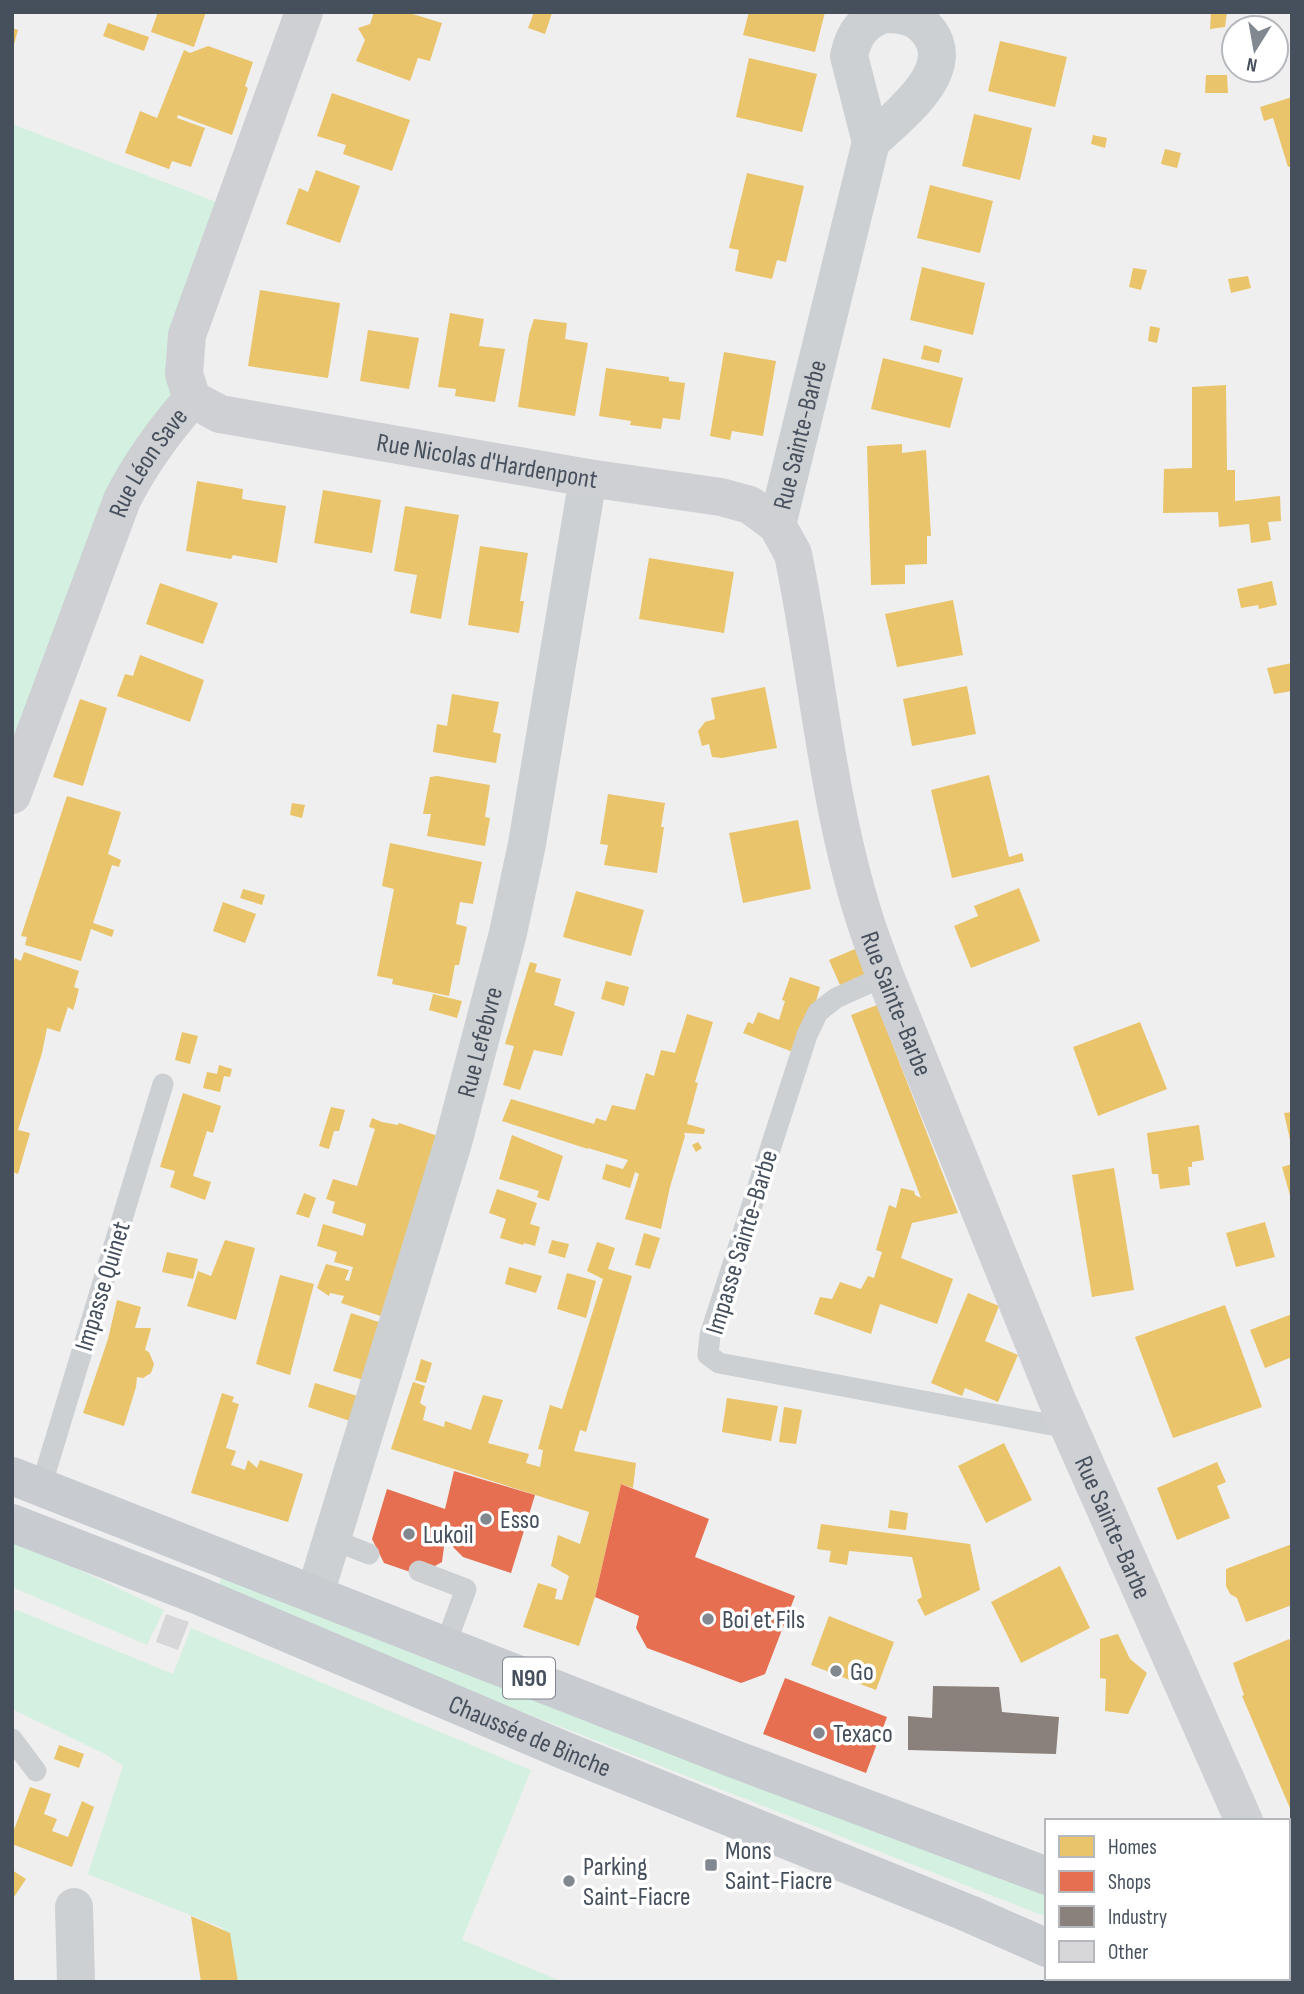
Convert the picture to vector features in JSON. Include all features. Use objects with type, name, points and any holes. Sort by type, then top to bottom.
[{"type":"main road","name":"Chaussée de Binche","points":[[27,1482],[737,1760],[1045,1875]]},
{"type":"main road","name":"Chaussée de Binche","points":[[12,1523],[197,1595],[543,1741],[970,1914],[1045,1947]]},
{"type":"street","name":"Rue Léon Save","points":[[12,795],[122,500],[139,466],[164,430],[192,400],[184,374],[187,335],[304,12]]},
{"type":"street","name":"Rue Sainte-Barbe","points":[[871,142],[777,525],[793,554],[842,829],[864,919],[885,976],[1068,1428],[1243,1819]]},
{"type":"street","name":"Rue Nicolas d'Hardenpont","points":[[192,400],[220,414],[588,478],[721,497],[750,505],[777,525]]},
{"type":"street","name":"Rue Lefebvre","points":[[315,1594],[453,1143],[508,933],[527,844],[588,478]]},
{"type":"street","points":[[74,1907],[76,1982]]},
{"type":"lane","name":"Impasse Sainte-Barbe","points":[[885,976],[836,998],[817,1012],[714,1322],[708,1355],[719,1363],[1068,1428]]},
{"type":"lane","name":"Impasse Quinet","points":[[27,1482],[163,1084]]},
{"type":"lane","points":[[331,1539],[369,1553]]},
{"type":"lane","points":[[419,1571],[466,1589],[445,1646]]},
{"type":"lane","points":[[12,1740],[36,1771]]},
{"type":"green space","points":[[12,124],[232,208],[164,431],[12,795]]},
{"type":"green space","points":[[12,1538],[164,1610],[147,1645],[12,1587]]},
{"type":"green space","points":[[223,1573],[1045,1894],[1045,1916],[216,1592]]},
{"type":"green space","points":[[12,1608],[173,1674],[191,1628],[531,1770],[462,1940],[563,1982],[230,1982],[223,1928],[88,1874],[123,1766],[107,1755],[12,1709]]},
{"type":"building: Homes","points":[[158,12],[206,12],[194,47],[151,32]]},
{"type":"building: Homes","points":[[374,12],[406,12],[442,23],[430,61],[418,58],[410,81],[356,61],[365,40],[358,28],[370,24]]},
{"type":"building: Homes","points":[[534,12],[552,13],[545,34],[528,28]]},
{"type":"building: Homes","points":[[749,12],[825,12],[815,52],[743,35]]},
{"type":"building: Homes","points":[[1211,12],[1227,12],[1220,14],[1220,28],[1210,29]]},
{"type":"building: Homes","points":[[108,23],[149,37],[144,51],[103,36]]},
{"type":"building: Homes","points":[[12,28],[18,30],[13,48],[12,47]]},
{"type":"building: Homes","points":[[1000,41],[1067,57],[1055,107],[988,91]]},
{"type":"building: Homes","points":[[208,46],[253,62],[245,86],[248,88],[232,135],[178,115],[177,118],[205,128],[191,167],[172,161],[169,169],[125,153],[140,111],[157,118],[184,50],[190,53]]},
{"type":"building: Homes","points":[[749,58],[817,74],[802,132],[736,117]]},
{"type":"building: Homes","points":[[1206,75],[1220,75],[1220,84],[1228,84],[1228,93],[1205,93]]},
{"type":"building: Homes","points":[[332,93],[410,120],[392,171],[343,154],[346,145],[317,136]]},
{"type":"building: Homes","points":[[1292,97],[1292,166],[1288,167],[1273,118],[1264,121],[1260,107]]},
{"type":"building: Homes","points":[[974,114],[1032,128],[1020,180],[962,166]]},
{"type":"building: Homes","points":[[1093,135],[1107,138],[1105,148],[1091,144]]},
{"type":"building: Homes","points":[[1165,149],[1181,153],[1177,168],[1161,164]]},
{"type":"building: Homes","points":[[316,170],[360,186],[340,243],[286,224],[299,188],[308,192]]},
{"type":"building: Homes","points":[[747,173],[804,186],[786,262],[777,260],[772,279],[735,271],[739,250],[729,248]]},
{"type":"building: Homes","points":[[930,185],[993,201],[980,253],[917,238]]},
{"type":"building: Homes","points":[[922,267],[985,283],[973,335],[910,320]]},
{"type":"building: Homes","points":[[1133,268],[1147,270],[1141,290],[1129,287]]},
{"type":"building: Homes","points":[[1248,276],[1251,288],[1231,293],[1228,279]]},
{"type":"building: Homes","points":[[260,290],[340,303],[328,378],[248,366]]},
{"type":"building: Homes","points":[[450,313],[484,319],[479,346],[505,349],[495,402],[455,396],[456,389],[438,387]]},
{"type":"building: Homes","points":[[534,319],[567,323],[565,339],[588,343],[575,416],[518,407],[529,334]]},
{"type":"building: Homes","points":[[1150,326],[1160,328],[1157,343],[1148,341]]},
{"type":"building: Homes","points":[[368,330],[419,338],[409,389],[360,381]]},
{"type":"building: Homes","points":[[924,345],[942,350],[939,363],[921,359]]},
{"type":"building: Homes","points":[[724,352],[776,361],[763,436],[732,431],[730,440],[710,436]]},
{"type":"building: Homes","points":[[883,358],[963,378],[950,428],[871,409]]},
{"type":"building: Homes","points":[[606,368],[669,377],[669,381],[685,383],[680,420],[663,418],[661,429],[630,425],[631,421],[599,416]]},
{"type":"building: Homes","points":[[1226,385],[1227,470],[1235,470],[1235,501],[1280,496],[1281,521],[1268,522],[1271,540],[1251,543],[1249,524],[1219,527],[1218,512],[1163,513],[1164,469],[1192,468],[1192,387]]},
{"type":"building: Homes","points":[[902,444],[902,453],[926,450],[931,536],[927,536],[927,564],[905,565],[905,584],[871,585],[867,446]]},
{"type":"building: Homes","points":[[197,481],[243,489],[242,499],[286,506],[277,563],[233,555],[231,559],[186,551]]},
{"type":"building: Homes","points":[[323,490],[381,500],[372,553],[314,543]]},
{"type":"building: Homes","points":[[405,506],[459,515],[441,619],[410,613],[417,575],[394,571]]},
{"type":"building: Homes","points":[[480,546],[528,553],[520,601],[524,601],[519,633],[468,625]]},
{"type":"building: Homes","points":[[649,558],[734,572],[724,633],[639,619]]},
{"type":"building: Homes","points":[[1272,581],[1277,605],[1259,609],[1258,605],[1241,608],[1237,589]]},
{"type":"building: Homes","points":[[160,583],[218,603],[203,644],[146,624]]},
{"type":"building: Homes","points":[[953,600],[963,655],[897,667],[885,614]]},
{"type":"building: Homes","points":[[140,655],[204,680],[190,722],[117,696],[125,674],[133,676]]},
{"type":"building: Homes","points":[[1292,663],[1292,691],[1274,694],[1267,668]]},
{"type":"building: Homes","points":[[967,686],[976,734],[912,746],[903,699]]},
{"type":"building: Homes","points":[[765,687],[777,748],[722,758],[712,757],[709,744],[702,746],[698,731],[705,722],[715,719],[711,698]]},
{"type":"building: Homes","points":[[452,694],[499,702],[493,732],[501,734],[496,763],[433,752],[437,724],[447,726]]},
{"type":"building: Homes","points":[[80,699],[107,708],[83,786],[53,777]]},
{"type":"building: Homes","points":[[989,775],[1009,857],[1022,853],[1024,861],[952,878],[931,790]]},
{"type":"building: Homes","points":[[430,777],[490,785],[485,817],[490,818],[485,846],[427,836],[431,814],[423,814]]},
{"type":"building: Homes","points":[[608,794],[665,803],[657,873],[604,865],[608,845],[600,844]]},
{"type":"building: Homes","points":[[67,796],[121,812],[108,854],[121,860],[119,867],[112,865],[93,923],[114,930],[112,937],[91,929],[81,961],[25,945],[27,937],[21,936]]},
{"type":"building: Homes","points":[[292,803],[305,805],[302,818],[290,815]]},
{"type":"building: Homes","points":[[798,820],[811,889],[743,903],[729,833]]},
{"type":"building: Homes","points":[[390,843],[482,862],[473,904],[460,902],[456,924],[467,927],[449,996],[392,984],[393,979],[377,976],[394,889],[382,886]]},
{"type":"building: Homes","points":[[1019,888],[1040,941],[971,968],[954,926],[978,916],[974,906]]},
{"type":"building: Homes","points":[[243,889],[265,895],[262,905],[240,898]]},
{"type":"building: Homes","points":[[576,891],[644,910],[631,956],[563,937]]},
{"type":"building: Homes","points":[[223,902],[256,914],[245,943],[213,931]]},
{"type":"building: Homes","points":[[855,949],[866,975],[840,985],[829,960]]},
{"type":"building: Homes","points":[[24,952],[79,971],[74,987],[79,989],[73,1010],[68,1007],[60,1032],[47,1028],[18,1130],[30,1133],[18,1174],[12,1172],[12,966],[15,958],[21,961]]},
{"type":"building: Homes","points":[[530,962],[537,964],[535,972],[561,979],[554,1005],[575,1012],[562,1056],[534,1050],[520,1090],[503,1085],[514,1046],[505,1044]]},
{"type":"building: Homes","points":[[790,977],[820,987],[801,1055],[743,1033],[748,1022],[753,1024],[758,1012],[779,1020]]},
{"type":"building: Homes","points":[[606,981],[629,987],[624,1006],[601,999]]},
{"type":"building: Homes","points":[[433,994],[462,1001],[457,1018],[429,1010]]},
{"type":"building: Homes","points":[[877,1005],[958,1213],[912,1223],[901,1258],[953,1279],[937,1324],[880,1304],[871,1334],[814,1314],[820,1297],[832,1299],[840,1282],[861,1289],[868,1276],[874,1278],[882,1252],[876,1250],[889,1205],[896,1208],[901,1188],[914,1191],[915,1195],[921,1198],[851,1015]]},
{"type":"building: Homes","points":[[687,1014],[713,1022],[695,1082],[698,1083],[687,1124],[705,1129],[704,1134],[684,1133],[661,1229],[625,1219],[639,1174],[635,1172],[630,1188],[602,1179],[606,1164],[623,1169],[628,1160],[502,1121],[511,1099],[594,1124],[596,1118],[606,1121],[612,1105],[635,1110],[646,1073],[654,1076],[661,1050],[675,1053]]},
{"type":"building: Homes","points":[[1140,1022],[1167,1089],[1098,1116],[1073,1047]]},
{"type":"building: Homes","points":[[182,1032],[198,1036],[190,1064],[175,1060]]},
{"type":"building: Homes","points":[[219,1065],[232,1069],[230,1077],[224,1076],[220,1092],[203,1088],[207,1072],[217,1074]]},
{"type":"building: Homes","points":[[183,1093],[221,1106],[213,1133],[207,1131],[193,1176],[211,1182],[205,1200],[170,1187],[175,1171],[160,1167]]},
{"type":"building: Homes","points":[[331,1107],[345,1110],[339,1131],[334,1131],[329,1149],[319,1146]]},
{"type":"building: Homes","points":[[1292,1112],[1292,1144],[1291,1144],[1284,1113]]},
{"type":"building: Homes","points":[[372,1118],[398,1125],[399,1123],[444,1138],[387,1318],[341,1303],[344,1296],[330,1293],[329,1296],[317,1288],[326,1264],[349,1270],[345,1280],[349,1281],[353,1267],[334,1262],[337,1252],[317,1246],[323,1224],[363,1236],[366,1224],[332,1213],[335,1202],[326,1199],[333,1179],[357,1186],[375,1129],[369,1127]]},
{"type":"building: Homes","points":[[1199,1125],[1204,1160],[1192,1162],[1192,1167],[1188,1167],[1190,1185],[1160,1189],[1158,1174],[1152,1174],[1147,1133]]},
{"type":"building: Homes","points":[[512,1135],[563,1156],[549,1201],[537,1197],[539,1191],[499,1179]]},
{"type":"building: Homes","points":[[698,1142],[702,1148],[696,1152],[692,1145]]},
{"type":"building: Homes","points":[[1292,1164],[1292,1199],[1291,1199],[1282,1167]]},
{"type":"building: Homes","points":[[1114,1168],[1134,1290],[1092,1297],[1072,1175]]},
{"type":"building: Homes","points":[[497,1189],[537,1203],[530,1224],[540,1227],[535,1246],[500,1238],[506,1219],[489,1213]]},
{"type":"building: Homes","points":[[304,1193],[316,1198],[309,1218],[296,1214]]},
{"type":"building: Homes","points":[[1265,1222],[1275,1257],[1236,1267],[1226,1233]]},
{"type":"building: Homes","points":[[644,1233],[660,1238],[650,1269],[635,1265]]},
{"type":"building: Homes","points":[[225,1240],[255,1248],[236,1320],[187,1306],[198,1271],[211,1276]]},
{"type":"building: Homes","points":[[552,1240],[569,1244],[565,1258],[548,1253]]},
{"type":"building: Homes","points":[[597,1242],[615,1248],[608,1269],[632,1276],[586,1432],[580,1430],[574,1451],[636,1463],[633,1488],[621,1484],[595,1597],[579,1646],[523,1627],[538,1583],[557,1589],[555,1599],[562,1600],[569,1576],[551,1566],[558,1535],[580,1544],[589,1512],[391,1449],[413,1382],[425,1386],[420,1403],[426,1407],[423,1420],[444,1427],[445,1421],[471,1430],[483,1395],[503,1400],[488,1443],[529,1454],[526,1463],[540,1467],[543,1450],[538,1449],[550,1405],[562,1409],[603,1279],[587,1271]]},
{"type":"building: Homes","points":[[167,1252],[198,1259],[193,1279],[162,1272]]},
{"type":"building: Homes","points":[[509,1267],[542,1276],[536,1293],[505,1284]]},
{"type":"building: Homes","points":[[567,1273],[596,1281],[586,1318],[557,1309]]},
{"type":"building: Homes","points":[[280,1275],[314,1284],[290,1375],[256,1364]]},
{"type":"building: Homes","points":[[968,1293],[999,1306],[985,1341],[1018,1355],[998,1402],[965,1388],[962,1396],[931,1383]]},
{"type":"building: Homes","points":[[117,1300],[141,1307],[135,1328],[151,1328],[145,1350],[149,1352],[154,1364],[151,1373],[143,1378],[137,1377],[124,1426],[83,1413],[108,1339]]},
{"type":"building: Homes","points":[[1225,1305],[1262,1407],[1173,1438],[1135,1337]]},
{"type":"building: Homes","points":[[351,1313],[385,1324],[367,1381],[333,1371]]},
{"type":"building: Homes","points":[[1292,1314],[1292,1357],[1265,1368],[1250,1330]]},
{"type":"building: Homes","points":[[421,1359],[432,1363],[426,1383],[415,1380]]},
{"type":"building: Homes","points":[[315,1383],[364,1398],[356,1423],[308,1407]]},
{"type":"building: Homes","points":[[222,1393],[234,1397],[232,1402],[239,1404],[226,1448],[236,1451],[231,1465],[245,1470],[248,1460],[257,1468],[260,1460],[303,1474],[288,1522],[191,1493]]},
{"type":"building: Homes","points":[[727,1398],[778,1406],[771,1441],[722,1432]]},
{"type":"building: Homes","points":[[784,1407],[802,1410],[796,1444],[779,1442]]},
{"type":"building: Homes","points":[[1004,1443],[1032,1500],[986,1523],[958,1466]]},
{"type":"building: Homes","points":[[1217,1462],[1226,1482],[1217,1486],[1230,1518],[1177,1540],[1157,1488]]},
{"type":"building: Homes","points":[[890,1510],[908,1513],[906,1530],[888,1528]]},
{"type":"building: Homes","points":[[821,1524],[970,1544],[980,1590],[925,1616],[917,1600],[922,1597],[912,1557],[849,1551],[847,1565],[829,1562],[831,1551],[817,1549]]},
{"type":"building: Homes","points":[[1292,1544],[1292,1605],[1246,1622],[1237,1598],[1230,1594],[1226,1586],[1226,1569]]},
{"type":"building: Homes","points":[[1060,1566],[1090,1628],[1021,1663],[991,1602]]},
{"type":"building: Homes","points":[[829,1616],[894,1642],[876,1690],[811,1665]]},
{"type":"building: Homes","points":[[1118,1634],[1130,1659],[1147,1673],[1128,1714],[1105,1711],[1106,1679],[1100,1678],[1100,1639]]},
{"type":"building: Homes","points":[[1289,1639],[1292,1646],[1292,1813],[1242,1696],[1244,1695],[1233,1663]]},
{"type":"building: Homes","points":[[59,1745],[84,1754],[79,1768],[54,1759]]},
{"type":"building: Homes","points":[[30,1787],[51,1794],[44,1814],[57,1819],[52,1831],[68,1837],[82,1801],[94,1807],[72,1867],[12,1844],[12,1835]]},
{"type":"building: Homes","points":[[12,1870],[26,1879],[12,1900]]},
{"type":"building: Homes","points":[[191,1916],[230,1933],[238,1982],[201,1982]]},
{"type":"building: Shops","points":[[454,1471],[535,1495],[511,1573],[463,1557],[445,1539],[442,1562],[419,1575],[384,1563],[372,1539],[387,1489],[445,1509]]},
{"type":"building: Shops","points":[[621,1484],[709,1519],[695,1557],[795,1596],[765,1674],[741,1683],[647,1648],[636,1628],[639,1616],[595,1597]]},
{"type":"building: Shops","points":[[785,1678],[887,1717],[866,1773],[763,1734]]},
{"type":"building: Industry","points":[[933,1686],[999,1687],[1002,1712],[1059,1717],[1056,1754],[908,1750],[908,1716],[932,1718]]},
{"type":"building: Other","points":[[166,1614],[189,1622],[178,1650],[156,1642]]},
{"type":"place","name":"Esso","points":[[486,1519]]},
{"type":"place","name":"Lukoil","points":[[409,1534]]},
{"type":"place","name":"Boi et Fils","points":[[708,1619]]},
{"type":"place","name":"Go","points":[[836,1671]]},
{"type":"place","name":"Texaco","points":[[819,1733]]},
{"type":"place","name":"Mons Saint-Fiacre","points":[[711,1865]]},
{"type":"place","name":"Parking Saint-Fiacre","points":[[569,1881]]}]
